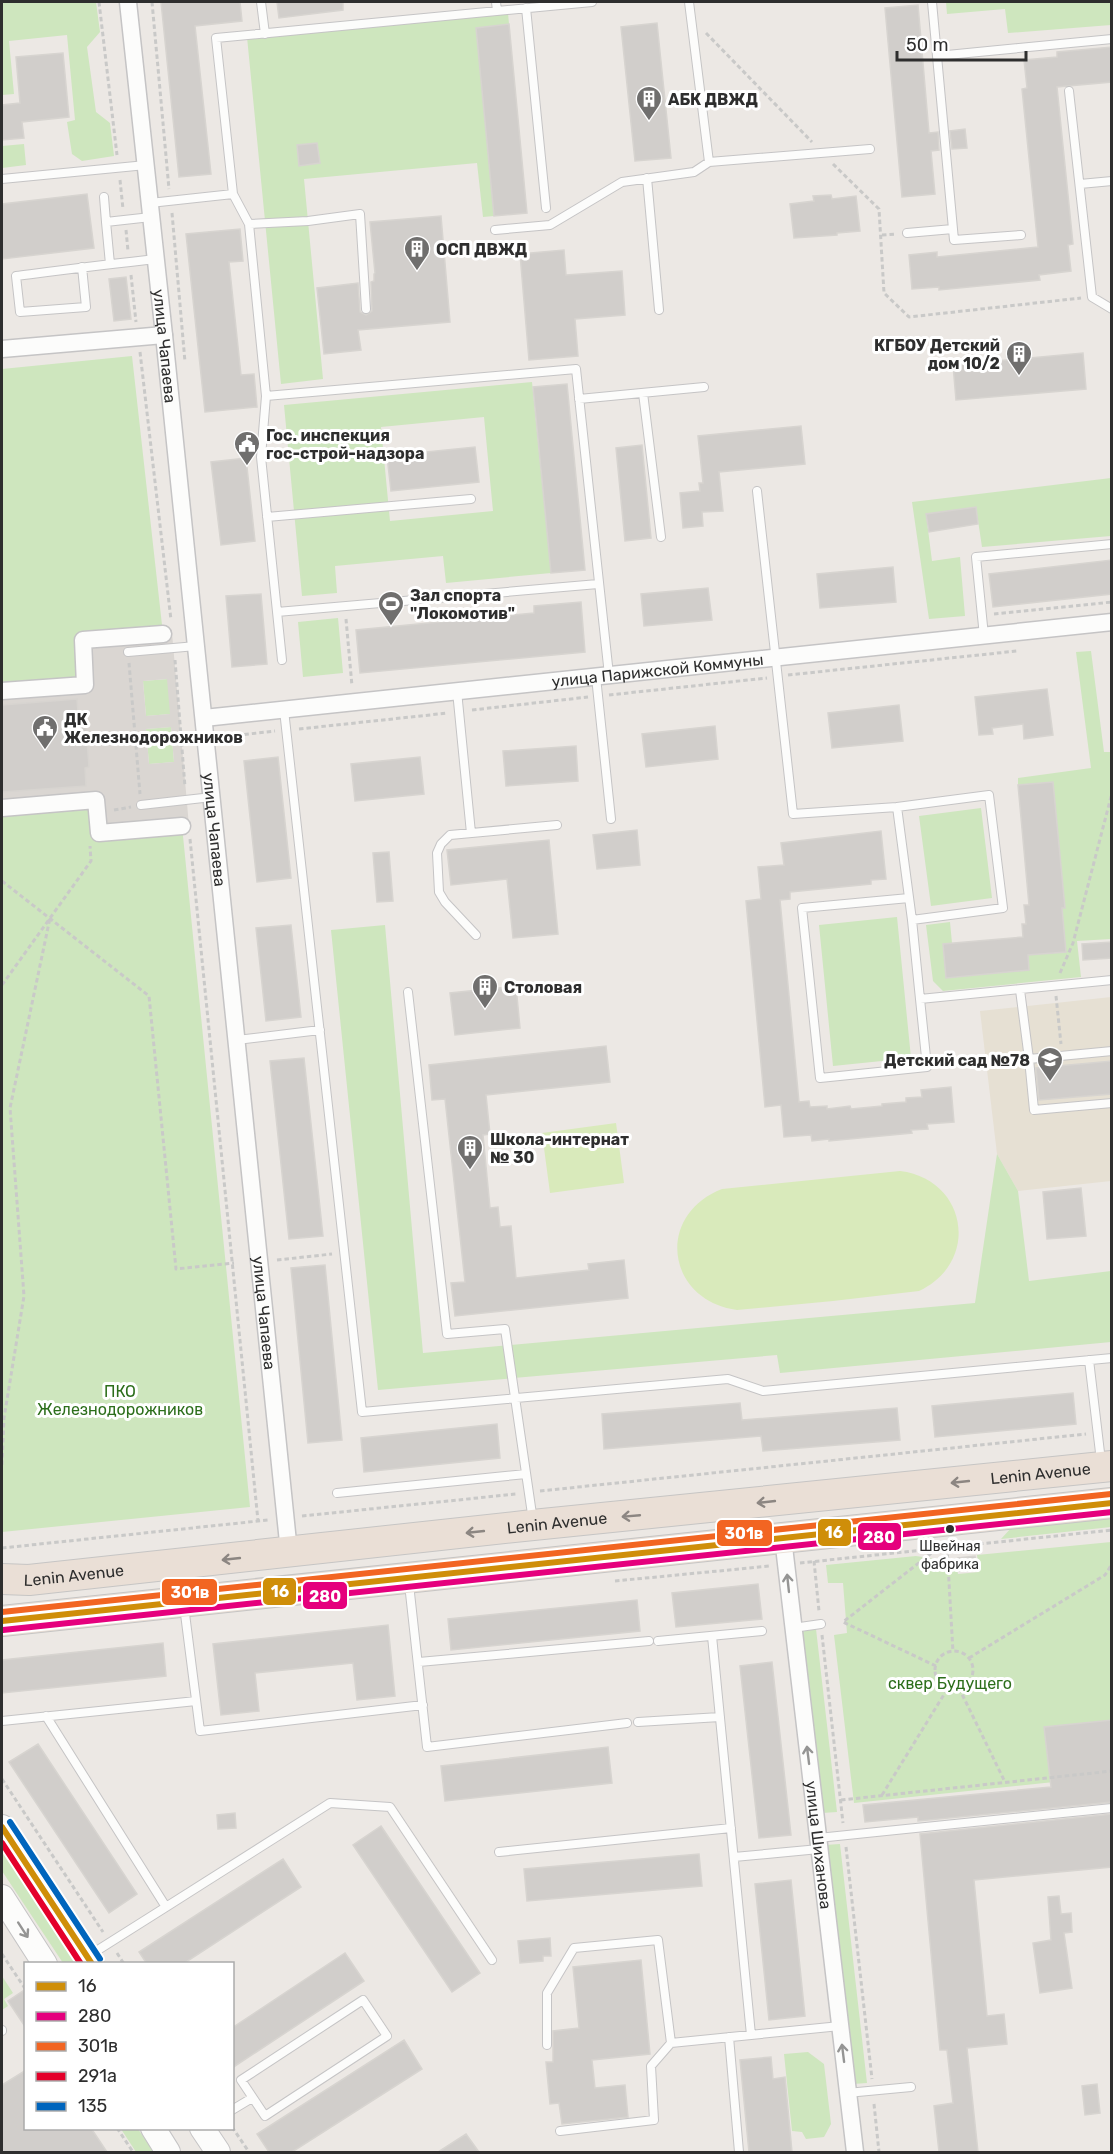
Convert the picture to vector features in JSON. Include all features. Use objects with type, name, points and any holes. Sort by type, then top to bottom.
[{"type":"highway","points":[[2,1621],[408,1578],[779,1556],[1110,1512],[1106,1466]]},
{"type":"highway","name":"Lenin Avenue","points":[[2,1579],[29,1580],[1106,1466]]},
{"type":"highway","points":[[289,1552],[294,1590]]},
{"type":"main road","points":[[2,1827],[90,1960]]},
{"type":"main road","points":[[2,1897],[44,1962]]},
{"type":"main road","points":[[154,2130],[168,2152]]},
{"type":"main road","points":[[203,2130],[218,2152]]},
{"type":"street","name":"улица Чапаева","points":[[128,2],[289,1552]]},
{"type":"street","points":[[2,349],[164,335]]},
{"type":"street","name":"улица Парижской Коммуны","points":[[204,718],[776,658],[983,629],[1112,622]]},
{"type":"street","points":[[2,691],[85,685],[83,640],[163,634]]},
{"type":"street","points":[[2,808],[96,800],[99,833],[182,826]]},
{"type":"street","name":"улица Шиханова","points":[[779,1556],[793,1628],[855,2152]]},
{"type":"lane","points":[[261,2],[265,34]]},
{"type":"lane","points":[[282,660],[261,457],[266,396],[249,224],[233,194],[216,39],[497,6],[526,8],[592,2]]},
{"type":"lane","points":[[689,2],[709,162]]},
{"type":"lane","points":[[932,2],[954,240],[1021,235]]},
{"type":"lane","points":[[526,8],[546,208]]},
{"type":"lane","points":[[937,56],[1112,39]]},
{"type":"lane","points":[[1069,91],[1092,297],[1112,309]]},
{"type":"lane","points":[[495,230],[550,225],[622,182],[694,172],[709,162],[870,149]]},
{"type":"lane","points":[[2,179],[146,165]]},
{"type":"lane","points":[[647,178],[659,310]]},
{"type":"lane","points":[[1080,184],[1112,181]]},
{"type":"lane","points":[[106,222],[151,210],[233,194]]},
{"type":"lane","points":[[104,197],[110,264]]},
{"type":"lane","points":[[249,224],[308,221],[360,214],[366,309]]},
{"type":"lane","points":[[907,233],[953,229]]},
{"type":"lane","points":[[82,267],[86,307],[21,312],[16,276],[82,267],[156,260]]},
{"type":"lane","points":[[266,396],[576,369],[598,584],[602,676],[598,696],[611,819]]},
{"type":"lane","points":[[579,399],[704,387]]},
{"type":"lane","points":[[643,393],[661,537]]},
{"type":"lane","points":[[757,491],[793,814],[897,807],[988,795],[1003,908],[912,920]]},
{"type":"lane","points":[[267,517],[471,499]]},
{"type":"lane","points":[[983,629],[976,557],[1112,544]]},
{"type":"lane","points":[[277,612],[598,584]]},
{"type":"lane","points":[[128,652],[196,646]]},
{"type":"lane","points":[[457,692],[471,832]]},
{"type":"lane","points":[[284,710],[362,1412],[728,1379],[763,1391],[1112,1358]]},
{"type":"lane","points":[[141,805],[212,797]]},
{"type":"lane","points":[[897,807],[912,920],[927,1067],[820,1078],[802,908],[909,898]]},
{"type":"lane","points":[[476,935],[445,902],[440,892],[437,853],[441,844],[450,835],[556,825]]},
{"type":"lane","points":[[920,999],[1112,980]]},
{"type":"lane","points":[[1020,990],[1034,1110],[1112,1102]]},
{"type":"lane","points":[[408,992],[447,1334],[505,1329],[533,1525]]},
{"type":"lane","points":[[237,1040],[320,1030]]},
{"type":"lane","points":[[1029,1059],[1112,1051]]},
{"type":"lane","points":[[1089,1360],[1097,1433],[1106,1466]]},
{"type":"lane","points":[[337,1493],[526,1474]]},
{"type":"lane","points":[[408,1578],[427,1747],[627,1723]]},
{"type":"lane","points":[[184,1602],[200,1731],[423,1705]]},
{"type":"lane","points":[[793,1628],[821,1624]]},
{"type":"lane","points":[[419,1662],[762,1631]]},
{"type":"lane","points":[[712,1636],[751,2035]]},
{"type":"lane","points":[[2,1721],[196,1701]]},
{"type":"lane","points":[[46,1716],[166,1907]]},
{"type":"lane","points":[[638,1722],[720,1717]]},
{"type":"lane","points":[[90,1960],[110,1943],[330,1803],[390,1808],[492,1960]]},
{"type":"lane","points":[[734,1857],[818,1843],[845,1835],[1112,1808]]},
{"type":"lane","points":[[499,1851],[731,1828]]},
{"type":"lane","points":[[547,2045],[547,1993],[574,1948],[658,1940],[671,2043]]},
{"type":"lane","points":[[363,2000],[387,2036],[265,2116],[252,2098],[241,2080],[363,2000]]},
{"type":"lane","points":[[560,2131],[654,2121],[651,2066],[671,2043],[840,2026]]},
{"type":"lane","points":[[729,2037],[739,2152]]},
{"type":"lane","points":[[848,2093],[911,2087]]},
{"type":"lane","points":[[234,2109],[252,2098]]},
{"type":"path","points":[[691,17],[879,209],[884,293],[909,317],[1092,297]]},
{"type":"path","points":[[983,629],[994,614],[1112,602]]},
{"type":"path","points":[[345,605],[352,686]]},
{"type":"path","points":[[221,737],[1017,651]]},
{"type":"path","points":[[128,652],[141,805]]},
{"type":"path","points":[[1062,1056],[1055,986],[1073,943],[1112,793]]},
{"type":"path","points":[[2,985],[92,861],[89,838]]},
{"type":"path","points":[[2,881],[149,996],[176,1269],[234,1263],[258,1521]]},
{"type":"path","points":[[2,1465],[4,1418],[24,1296],[10,1108],[50,918]]},
{"type":"path","points":[[277,1260],[344,1253]]},
{"type":"path","points":[[2,1548],[1097,1433]]},
{"type":"path","points":[[779,1556],[814,1561],[947,1547],[1110,1512]]},
{"type":"path","points":[[936,1666],[843,1622],[939,1547]]},
{"type":"path","points":[[947,1547],[952,1652]]},
{"type":"path","points":[[814,1561],[879,2152]]},
{"type":"path","points":[[969,1658],[1105,1575],[1112,1564]]},
{"type":"path","points":[[952,1652],[958,1652],[969,1658],[973,1669],[969,1681],[959,1688],[948,1688],[938,1679],[936,1666],[942,1656],[952,1652]]},
{"type":"path","points":[[882,1795],[948,1688]]},
{"type":"path","points":[[959,1688],[1005,1782]]},
{"type":"path","points":[[840,1800],[1112,1771]]},
{"type":"path","points":[[2,1779],[123,1962]]},
{"type":"path","points":[[2,1954],[24,1987]]},
{"type":"path","points":[[118,2130],[133,2152]]},
{"type":"path","points":[[234,2130],[249,2152]]},
{"type":"shaded area","points":[[172,633],[189,826],[99,833],[96,800],[2,808],[2,792],[86,786],[85,768],[89,767],[85,713],[78,713],[77,700],[2,705],[2,691],[85,685],[83,640]],"holes":[[[167,679],[170,714],[146,716],[143,681]],[[171,727],[174,762],[149,764],[146,729]]]},
{"type":"shaded area","name":"Детский сад №78","points":[[1111,997],[1111,1181],[1018,1191],[997,1154],[980,1011]]},
{"type":"green space","points":[[2,2],[96,2],[100,32],[87,47],[96,112],[110,123],[114,156],[82,161],[72,154],[67,122],[75,120],[67,35],[9,41],[14,94],[2,95]]},
{"type":"green space","points":[[946,2],[1111,2],[1111,25],[1008,33],[1005,9],[947,14]]},
{"type":"green space","points":[[508,13],[509,24],[476,28],[494,216],[483,217],[477,163],[304,179],[323,379],[281,384],[247,37]]},
{"type":"green space","points":[[24,144],[26,165],[2,168],[2,146]]},
{"type":"green space","points":[[132,356],[163,634],[85,685],[2,691],[2,369]]},
{"type":"green space","points":[[532,382],[551,573],[446,583],[443,556],[335,566],[337,593],[302,596],[284,405]],"holes":[[[484,417],[493,511],[390,521],[381,427]]]},
{"type":"green space","points":[[1111,478],[1111,536],[982,547],[976,507],[926,514],[932,561],[960,557],[965,616],[929,619],[912,502]]},
{"type":"green space","points":[[338,618],[343,673],[303,677],[298,622]]},
{"type":"green space","points":[[1091,651],[1104,752],[1111,752],[1111,939],[1077,941],[1081,977],[943,991],[933,981],[926,925],[950,922],[952,943],[943,944],[946,978],[1029,970],[1028,955],[1061,952],[1062,908],[1065,907],[1053,782],[1018,785],[1018,778],[1091,768],[1076,652]]},
{"type":"green space","points":[[168,679],[171,714],[146,716],[143,681]]},
{"type":"green space","points":[[171,727],[174,762],[149,764],[146,729]]},
{"type":"green space","name":"ПКО Железнодорожников","points":[[96,800],[182,826],[250,1507],[2,1532],[2,808]]},
{"type":"green space","points":[[981,808],[992,898],[931,906],[919,816]]},
{"type":"green space","points":[[897,917],[911,1058],[833,1066],[819,925]]},
{"type":"green space","points":[[385,925],[423,1353],[975,1303],[997,1154],[1018,1191],[1029,1281],[1111,1271],[1111,1342],[780,1373],[777,1355],[378,1390],[331,930]]},
{"type":"green space","points":[[616,1123],[624,1183],[550,1193],[542,1133]]},
{"type":"green space","points":[[900,1171],[923,1177],[940,1189],[952,1205],[958,1223],[958,1242],[952,1261],[939,1278],[919,1291],[737,1310],[713,1303],[695,1291],[683,1274],[678,1256],[679,1236],[686,1217],[700,1201],[722,1189]]},
{"type":"green space","points":[[1111,1516],[1111,1527],[1001,1539],[1012,1527]]},
{"type":"green space","name":"сквер Будущего","points":[[1111,1542],[1111,1776],[854,1803],[834,1635],[847,1633],[843,1583],[828,1583],[826,1565],[916,1556],[941,1560],[955,1559],[958,1574],[979,1572],[977,1555]]},
{"type":"green space","points":[[816,1629],[837,1812],[822,1813],[800,1632]]},
{"type":"green space","points":[[2,1843],[80,1962],[62,1962],[2,1871]]},
{"type":"green space","points":[[840,1844],[867,2083],[853,2084],[825,1845]]},
{"type":"green space","points":[[2,1976],[13,1993],[4,1999],[8,2006],[2,2010]]},
{"type":"green space","points":[[808,2052],[824,2064],[831,2124],[824,2137],[806,2139],[802,2132],[792,2131],[784,2054]]},
{"type":"green space","points":[[122,2130],[139,2130],[154,2152],[136,2152]]},
{"type":"building","points":[[161,2],[240,2],[242,21],[195,26],[211,174],[179,177]]},
{"type":"building","points":[[277,2],[343,2],[343,10],[279,18]]},
{"type":"building","points":[[918,5],[929,133],[938,132],[939,150],[931,151],[935,194],[902,197],[885,8]]},
{"type":"building","name":"АБК ДВЖД","points":[[657,23],[671,158],[635,161],[621,27]]},
{"type":"building","points":[[509,24],[527,213],[494,216],[476,28]]},
{"type":"building","points":[[1112,47],[1112,82],[1057,87],[1073,244],[1068,245],[1071,271],[1039,275],[1040,280],[939,290],[939,287],[912,289],[909,255],[937,252],[937,257],[1038,247],[1022,89],[1027,88],[1024,60],[1057,57],[1057,52]]},
{"type":"building","points":[[63,53],[69,117],[22,122],[24,138],[2,140],[2,105],[20,103],[16,57]]},
{"type":"building","points":[[965,129],[967,148],[952,149],[950,131]]},
{"type":"building","points":[[317,143],[320,163],[299,166],[297,145]]},
{"type":"building","points":[[87,194],[94,248],[2,259],[2,204]]},
{"type":"building","points":[[831,195],[832,199],[856,196],[860,231],[794,238],[790,204],[814,201],[813,196]]},
{"type":"building","name":"ОСП ДВЖД","points":[[441,216],[450,322],[358,330],[361,350],[324,354],[317,288],[358,283],[360,312],[366,315],[372,311],[371,282],[374,281],[375,273],[370,222]]},
{"type":"building","points":[[240,229],[243,261],[229,262],[241,375],[254,374],[257,407],[205,412],[186,234]]},
{"type":"building","points":[[564,250],[566,275],[622,271],[625,315],[575,319],[578,356],[529,360],[520,254]]},
{"type":"building","points":[[126,277],[131,319],[114,321],[109,279]]},
{"type":"building","name":"КГБОУ Детский дом 10/2","points":[[1083,353],[1086,389],[956,400],[953,365]]},
{"type":"building","points":[[567,384],[585,570],[551,573],[533,387]]},
{"type":"building","points":[[801,426],[805,464],[719,472],[723,511],[702,512],[703,526],[683,528],[680,493],[700,491],[699,483],[703,483],[698,436]]},
{"type":"building","points":[[642,445],[651,538],[625,541],[616,448]]},
{"type":"building","points":[[475,447],[479,482],[391,491],[387,456]]},
{"type":"building","points":[[246,458],[255,541],[221,545],[211,462]]},
{"type":"building","points":[[976,507],[978,524],[929,532],[926,514]]},
{"type":"building","points":[[1112,560],[1112,594],[993,607],[989,574]]},
{"type":"building","points":[[893,567],[896,602],[820,608],[817,574]]},
{"type":"building","points":[[708,588],[712,620],[644,626],[641,594]]},
{"type":"building","points":[[261,594],[267,664],[232,667],[226,596]]},
{"type":"building","points":[[581,602],[585,652],[360,673],[356,630],[534,613],[534,606]]},
{"type":"building","points":[[1047,689],[1053,735],[1024,739],[1023,724],[992,728],[993,734],[979,735],[975,697]]},
{"type":"building","name":"ДК Железнодорожников","points":[[77,699],[78,713],[85,713],[89,767],[85,768],[86,786],[2,792],[2,705]]},
{"type":"building","points":[[899,705],[903,741],[832,748],[828,713]]},
{"type":"building","points":[[715,726],[718,759],[646,767],[642,734]]},
{"type":"building","points":[[576,746],[578,781],[506,786],[503,751]]},
{"type":"building","points":[[278,757],[291,878],[257,882],[244,761]]},
{"type":"building","points":[[420,757],[424,794],[355,801],[351,764]]},
{"type":"building","points":[[1053,782],[1065,908],[1062,908],[1066,952],[1028,955],[1029,970],[946,978],[943,944],[1023,937],[1022,924],[1026,924],[1024,905],[1029,905],[1018,785]]},
{"type":"building","points":[[637,830],[640,865],[597,869],[593,835]]},
{"type":"building","points":[[881,831],[886,879],[871,880],[871,884],[790,892],[790,899],[780,900],[799,1102],[809,1101],[810,1107],[827,1106],[827,1109],[882,1106],[882,1104],[906,1102],[906,1098],[922,1097],[921,1090],[951,1087],[954,1122],[927,1124],[928,1129],[911,1130],[912,1133],[829,1141],[829,1139],[812,1141],[811,1135],[784,1137],[781,1105],[765,1107],[746,901],[761,899],[758,867],[784,865],[781,843]]},
{"type":"building","points":[[549,840],[558,934],[513,938],[507,879],[451,885],[447,850]]},
{"type":"building","points":[[389,852],[393,901],[377,902],[373,853]]},
{"type":"building","points":[[291,925],[301,1017],[266,1021],[256,928]]},
{"type":"building","points":[[1112,942],[1112,958],[1083,960],[1082,944]]},
{"type":"building","name":"Столовая","points":[[516,986],[520,1028],[455,1035],[450,993]]},
{"type":"building","name":"Школа-интернат № 30","points":[[606,1046],[610,1082],[486,1095],[490,1134],[483,1135],[490,1208],[498,1207],[500,1227],[511,1226],[516,1278],[589,1270],[588,1264],[624,1260],[628,1298],[455,1316],[451,1283],[465,1282],[445,1099],[432,1100],[429,1065]]},
{"type":"building","points":[[304,1058],[323,1236],[289,1239],[270,1061]]},
{"type":"building","points":[[1112,1061],[1112,1094],[1039,1100],[1036,1068]]},
{"type":"building","points":[[1081,1188],[1086,1236],[1047,1239],[1043,1192]]},
{"type":"building","points":[[325,1265],[342,1440],[308,1443],[291,1268]]},
{"type":"building","points":[[1073,1393],[1076,1424],[935,1437],[932,1406]]},
{"type":"building","points":[[740,1403],[742,1420],[897,1408],[900,1440],[763,1451],[761,1436],[604,1449],[602,1414]]},
{"type":"building","points":[[497,1424],[500,1458],[364,1472],[361,1438]]},
{"type":"building","points":[[975,1556],[977,1569],[959,1571],[958,1558]]},
{"type":"building","points":[[758,1584],[762,1619],[676,1627],[672,1593]]},
{"type":"building","points":[[637,1600],[640,1631],[451,1650],[448,1619]]},
{"type":"building","points":[[388,1625],[395,1696],[357,1700],[353,1663],[255,1673],[259,1711],[221,1715],[213,1644]]},
{"type":"building","points":[[163,1643],[166,1676],[2,1693],[2,1660]]},
{"type":"building","points":[[772,1662],[791,1835],[759,1838],[740,1666]]},
{"type":"building","points":[[1112,1720],[1112,1802],[918,1821],[918,1817],[865,1822],[863,1805],[1051,1787],[1044,1727]]},
{"type":"building","points":[[38,1744],[137,1894],[109,1913],[9,1762]]},
{"type":"building","points":[[608,1747],[612,1783],[445,1801],[441,1766]]},
{"type":"building","points":[[235,1813],[236,1828],[218,1829],[217,1815]]},
{"type":"building","points":[[1112,1814],[1112,1867],[974,1880],[987,2016],[1004,2014],[1007,2044],[967,2048],[978,2152],[939,2152],[934,2106],[953,2103],[947,2050],[940,2050],[920,1834]]},
{"type":"building","points":[[381,1826],[480,1973],[452,1992],[353,1845]]},
{"type":"building","points":[[699,1854],[702,1886],[527,1901],[524,1869]]},
{"type":"building","points":[[283,1859],[301,1887],[186,1962],[146,1962],[139,1952]]},
{"type":"building","points":[[791,1880],[805,2016],[769,2020],[755,1884]]},
{"type":"building","points":[[1059,1896],[1061,1914],[1071,1913],[1072,1932],[1064,1933],[1072,1988],[1040,1993],[1033,1943],[1051,1940],[1048,1897]]},
{"type":"building","points":[[550,1938],[551,1956],[543,1956],[543,1961],[520,1963],[518,1941]]},
{"type":"building","points":[[345,1953],[364,1981],[234,2067],[234,2027]]},
{"type":"building","points":[[641,1960],[650,2054],[592,2060],[595,2088],[625,2085],[628,2117],[562,2124],[559,2103],[550,2104],[546,2062],[553,2062],[553,2031],[579,2028],[573,1967]]},
{"type":"building","points":[[24,1990],[24,2025],[8,2001]]},
{"type":"building","points":[[404,2040],[422,2069],[292,2152],[269,2152],[257,2134]]},
{"type":"building","points":[[771,2057],[773,2079],[785,2077],[792,2152],[749,2152],[740,2060]]},
{"type":"building","points":[[24,2071],[24,2130],[92,2130],[107,2152],[2,2152],[2,2085]]},
{"type":"building","points":[[1097,2084],[1100,2113],[1085,2115],[1082,2086]]},
{"type":"building","points":[[466,2134],[479,2152],[438,2152]]},
{"type":"transit line","name":"301в","points":[[2,1612],[1111,1494]]},
{"type":"transit line","name":"16","points":[[2,1621],[1112,1503]]},
{"type":"transit line","name":"280","points":[[3,1630],[1112,1512]]},
{"type":"transit line","name":"135","points":[[10,1822],[100,1959]]},
{"type":"transit line","name":"16","points":[[2,1827],[91,1962]]},
{"type":"transit line","name":"291а","points":[[2,1843],[80,1962]]},
{"type":"place","name":"АБК ДВЖД","points":[[649,122]]},
{"type":"place","name":"ОСП ДВЖД","points":[[417,272]]},
{"type":"place","name":"КГБОУ Детский дом 10/2","points":[[1019,377]]},
{"type":"place","name":"Гос. инспекция гос-строй-надзора","points":[[247,467]]},
{"type":"place","name":"Зал спорта \"Локомотив\"","points":[[391,627]]},
{"type":"place","name":"ДК Железнодорожников","points":[[45,751]]},
{"type":"place","name":"Столовая","points":[[485,1010]]},
{"type":"place","name":"Детский сад №78","points":[[1050,1083]]},
{"type":"place","name":"Школа-интернат № 30","points":[[470,1171]]},
{"type":"place","name":"Швейная фабрика","points":[[950,1529]]}]
